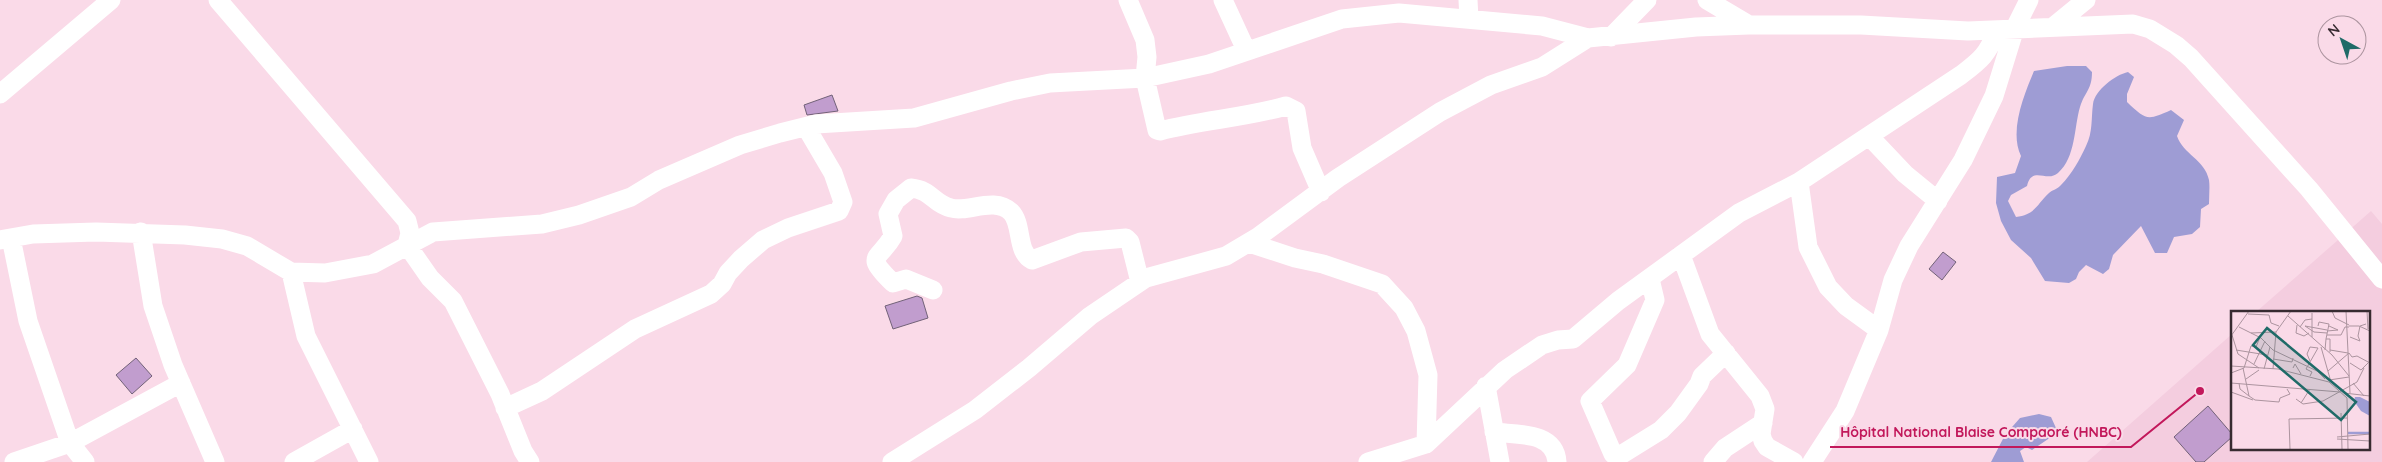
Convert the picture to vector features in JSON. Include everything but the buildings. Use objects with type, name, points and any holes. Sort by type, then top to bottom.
[{"type":"street","points":[[0,94],[111,0]]},
{"type":"street","points":[[218,0],[407,221],[410,233],[407,245],[430,278],[453,301],[478,347],[523,451],[530,462]]},
{"type":"street","points":[[1128,0],[1145,40],[1147,57],[1145,78],[1155,124],[1160,131],[1187,124],[1251,116],[1286,106],[1292,107],[1296,111],[1302,148],[1321,192]]},
{"type":"street","points":[[1223,0],[1246,50]]},
{"type":"street","points":[[1468,0],[1469,19]]},
{"type":"street","points":[[1611,37],[1647,0]]},
{"type":"street","points":[[1707,0],[1749,25]]},
{"type":"street","points":[[1368,462],[1426,444],[1486,386],[1542,345],[1558,340],[1573,339],[1618,300],[1650,279],[1739,213],[1798,182],[1983,58],[2029,0]]},
{"type":"street","points":[[2054,26],[2086,0]]},
{"type":"street","points":[[85,462],[70,443],[28,321],[5,239],[33,234],[141,232],[222,239],[247,246],[291,272],[325,272],[373,264],[433,232],[542,224],[580,216],[631,197],[659,180],[740,145],[816,124],[914,118],[1012,91],[1050,83],[1145,78],[1209,64],[1342,19],[1399,13],[1542,26],[1588,38],[1696,27],[1749,25],[1861,25],[1968,32],[2054,26],[2133,24],[2150,28],[2176,45],[2239,108],[2382,279]]},
{"type":"street","points":[[1812,462],[1845,411],[1879,330],[1893,280],[1909,246],[1963,160],[1994,96],[2006,29]]},
{"type":"street","points":[[892,462],[975,410],[1030,368],[1090,316],[1140,282],[1155,274],[1226,256],[1249,243],[1440,112],[1491,85],[1542,67],[1588,38]]},
{"type":"street","points":[[505,408],[542,391],[635,329],[711,294],[722,284],[728,273],[741,259],[763,240],[788,228],[839,211],[843,202],[833,173],[806,127]]},
{"type":"street","points":[[1869,136],[1900,170],[1938,201]]},
{"type":"street","points":[[1798,182],[1808,247],[1828,286],[1846,306],[1879,330]]},
{"type":"street","points":[[933,290],[906,279],[893,283],[880,270],[876,260],[878,253],[889,244],[893,236],[888,214],[900,195],[911,188],[924,189],[939,202],[952,209],[978,205],[1006,209],[1012,214],[1027,257],[1032,260],[1081,242],[1126,238],[1130,242],[1140,282]]},
{"type":"street","points":[[141,232],[153,306],[181,383],[215,462]]},
{"type":"street","points":[[1249,243],[1295,258],[1324,264],[1382,284],[1404,308],[1416,330],[1428,375],[1426,444]]},
{"type":"street","points":[[1681,255],[1710,334],[1760,396],[1765,409],[1761,434],[1767,448],[1794,462]]},
{"type":"street","points":[[291,272],[306,336],[369,462]]},
{"type":"street","points":[[1650,279],[1656,300],[1627,365],[1590,402],[1613,454],[1619,456],[1661,430],[1678,413],[1699,384],[1702,376],[1726,353]]},
{"type":"street","points":[[14,462],[70,443],[181,383]]},
{"type":"street","points":[[1486,386],[1500,462]]},
{"type":"street","points":[[1713,462],[1725,448],[1763,424]]},
{"type":"street","points":[[294,462],[353,429]]},
{"type":"street","points":[[1494,432],[1535,436],[1546,441],[1554,448],[1557,462]]},
{"type":"shaded area","points":[[2371,211],[2382,224],[2382,462],[2087,462],[2231,335],[2231,450],[2370,450],[2370,311],[2257,311]]},
{"type":"water","points":[[2067,66],[2086,66],[2092,72],[2090,87],[2080,107],[2074,142],[2068,159],[2058,173],[2054,176],[2036,175],[2029,180],[2027,186],[2011,195],[2008,201],[2016,217],[2032,211],[2069,176],[2088,141],[2091,131],[2093,104],[2097,94],[2112,80],[2128,72],[2134,77],[2127,94],[2127,102],[2147,117],[2157,116],[2171,110],[2184,120],[2177,136],[2184,148],[2203,167],[2209,180],[2209,204],[2201,209],[2200,227],[2192,234],[2174,237],[2167,253],[2155,253],[2141,226],[2113,255],[2109,269],[2103,274],[2086,265],[2079,272],[2076,279],[2069,283],[2045,281],[2031,258],[2011,240],[2001,221],[1996,203],[1997,177],[2015,173],[2021,156],[2018,146],[2017,124],[2022,102],[2034,71]]},
{"type":"water","points":[[2039,414],[2051,417],[2056,428],[2054,435],[2032,450],[2026,447],[2020,451],[2024,462],[1991,462],[2005,435],[2020,418]]},
{"type":"place","name":"Hôpital National Blaise Compaoré (HNBC)","points":[[2200,391]]}]
